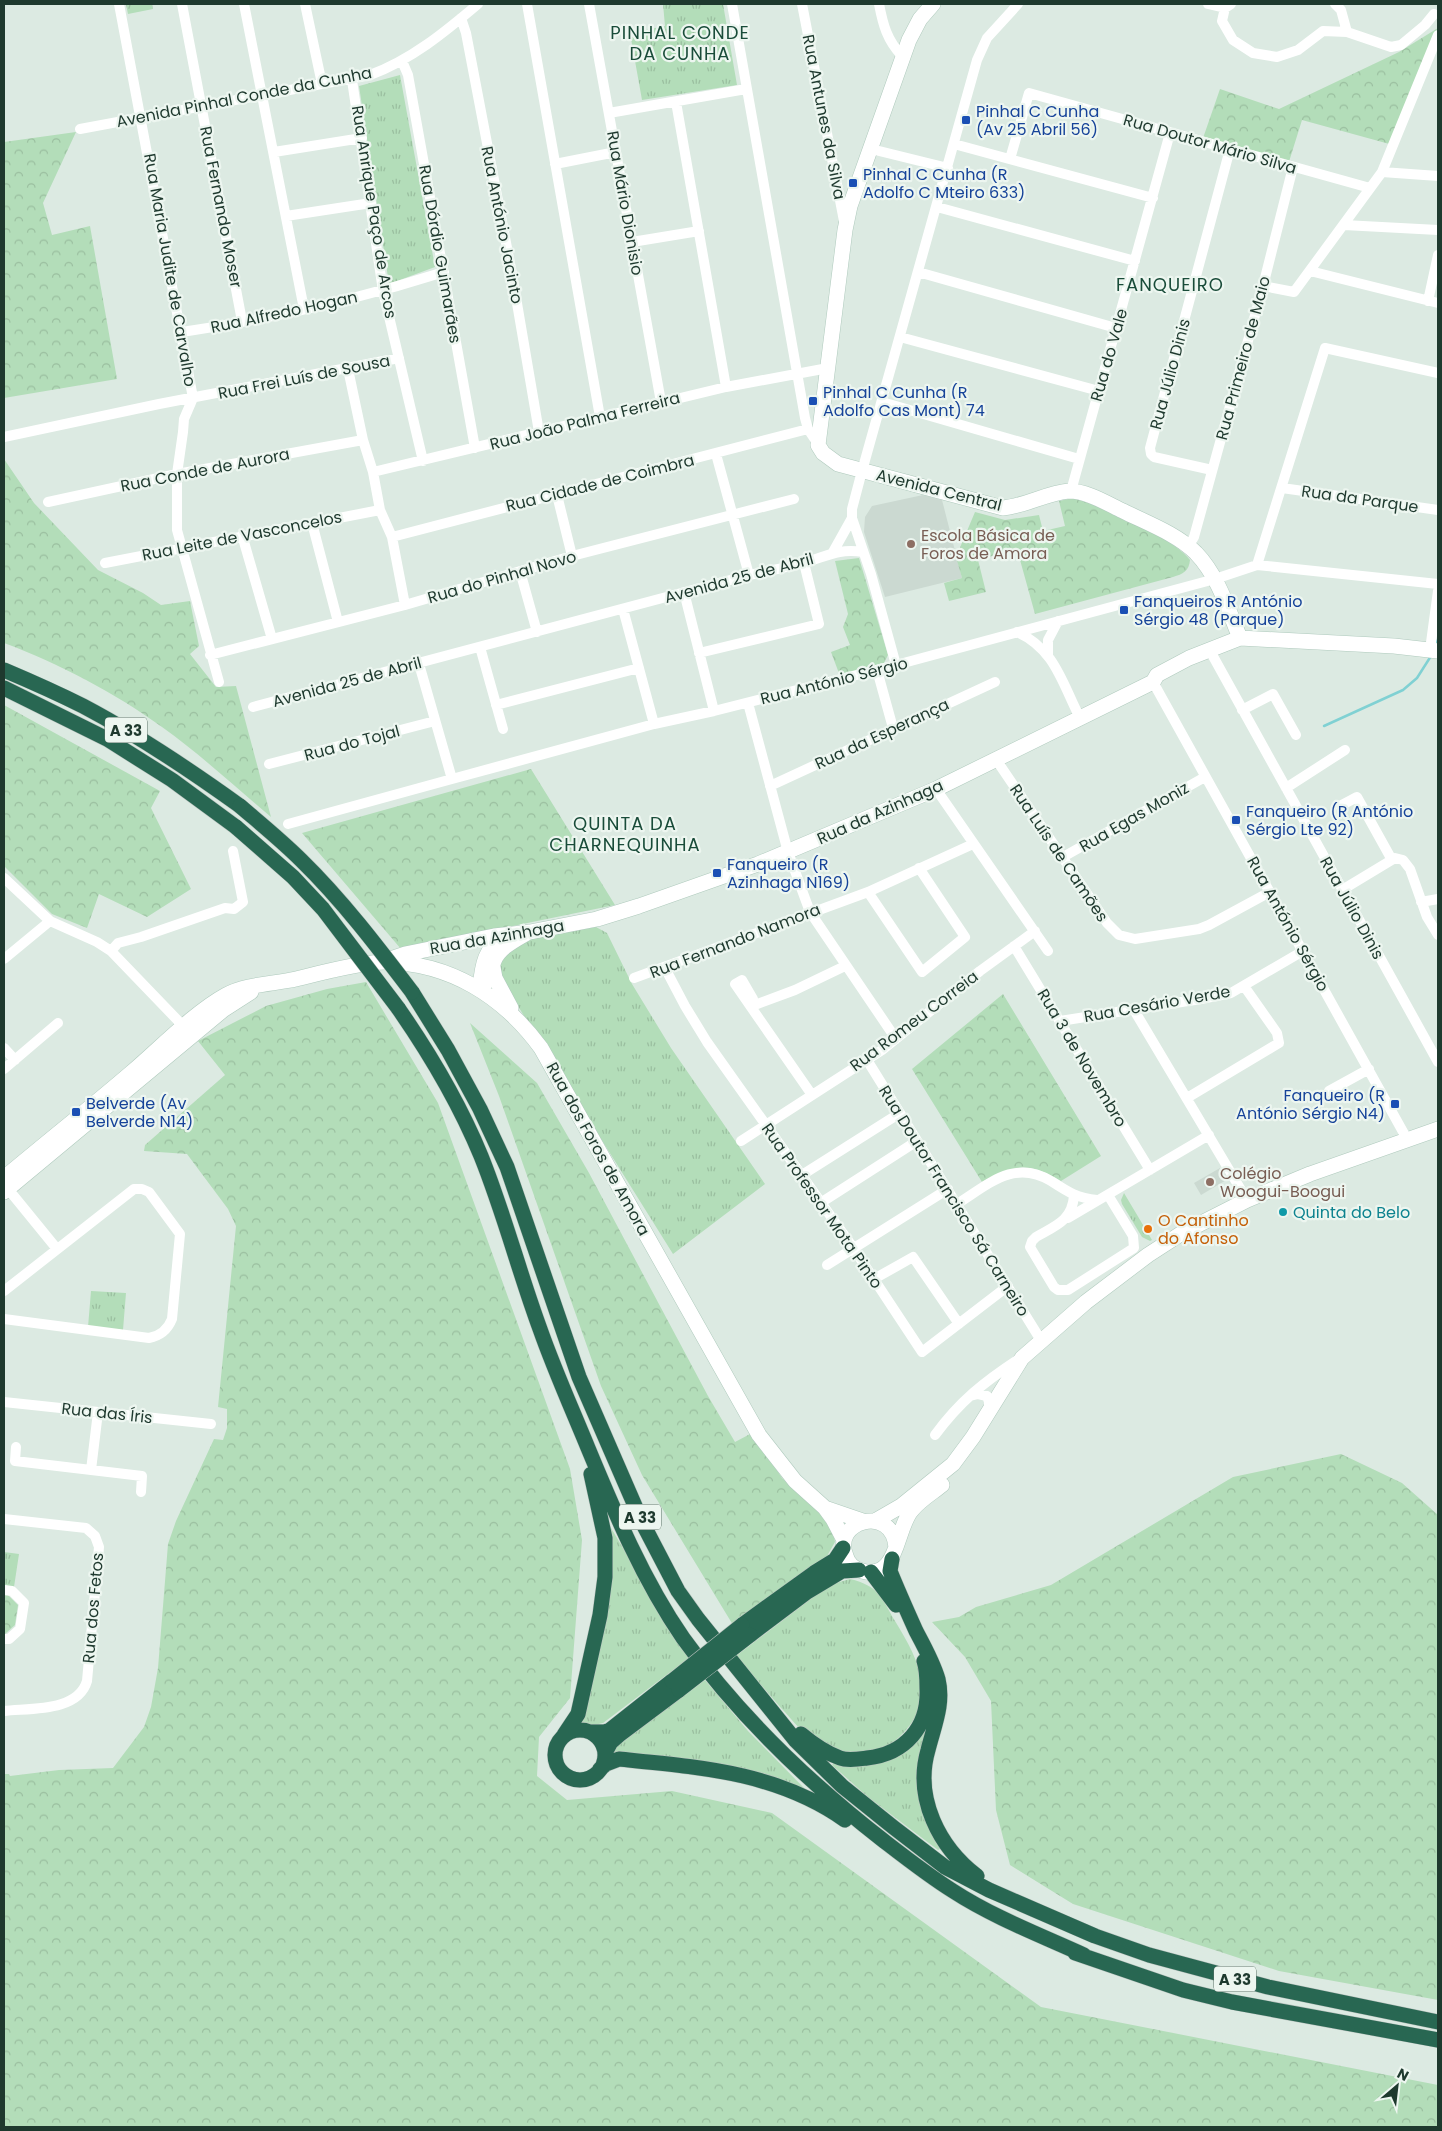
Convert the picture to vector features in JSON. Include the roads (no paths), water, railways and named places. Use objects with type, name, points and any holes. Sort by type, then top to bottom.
[{"type":"highway","name":"A 33","points":[[4,670],[82,706],[128,732],[167,755],[240,806],[301,859],[371,938],[412,992],[448,1050],[480,1109],[507,1167],[579,1377],[642,1522],[678,1591],[733,1664],[796,1741],[842,1786],[946,1867],[989,1890],[1095,1936],[1202,1970],[1268,1987],[1438,2022]]},
{"type":"highway","name":"A 33","points":[[4,688],[107,739],[172,780],[236,828],[293,877],[323,909],[398,1008],[416,1035],[455,1103],[480,1154],[500,1207],[540,1330],[569,1403],[615,1514],[653,1588],[682,1636],[728,1696],[797,1768],[850,1815],[954,1892],[1084,1956],[1174,1987],[1232,2002],[1438,2040]]},
{"type":"highway","points":[[569,1403],[586,1455],[598,1505],[604,1538],[605,1577],[600,1614],[578,1714],[555,1748],[554,1756],[560,1770],[572,1779],[588,1779],[606,1764],[619,1759],[743,1775],[779,1785],[808,1797],[843,1819],[893,1858],[970,1908],[1046,1944],[1084,1956]]},
{"type":"highway","points":[[600,1769],[611,1742],[676,1685],[746,1630],[814,1572],[836,1560],[844,1544]]},
{"type":"highway","points":[[894,1553],[890,1571],[930,1656],[938,1680],[940,1701],[927,1752],[924,1773],[927,1804],[937,1832],[963,1865],[983,1882],[1039,1912]]},
{"type":"highway","points":[[733,1664],[775,1710],[813,1744],[842,1759],[881,1757],[894,1752],[913,1735],[925,1715],[928,1693],[926,1669],[918,1646],[897,1606],[865,1571],[842,1571],[746,1630]]},
{"type":"highway","points":[[564,1735],[577,1730],[590,1732],[610,1730],[676,1685]]},
{"type":"highway","points":[[590,1732],[600,1741],[605,1753]]},
{"type":"main road","points":[[818,445],[845,230],[850,206],[902,56],[915,27],[933,4]]},
{"type":"main road","name":"Avenida Central","points":[[818,445],[829,459],[838,464],[1002,508],[1020,506],[1070,491]]},
{"type":"main road","points":[[1070,491],[1096,498],[1114,506],[1178,540],[1195,552],[1215,579],[1240,638],[1394,646],[1434,650]]},
{"type":"main road","name":"Rua da Azinhaga","points":[[383,962],[405,954],[614,915],[788,852],[936,788],[1153,682],[1157,675],[1209,649],[1240,638]]},
{"type":"main road","points":[[480,988],[491,977],[497,955],[530,932]]},
{"type":"main road","points":[[480,988],[482,966],[488,950],[507,934]]},
{"type":"main road","name":"Rua dos Foros de Amora","points":[[5,1185],[189,1031],[228,994],[263,985],[383,962],[428,968],[452,975],[480,988],[502,1004],[530,1033],[550,1064],[759,1435],[795,1481],[825,1508]]},
{"type":"main road","points":[[493,967],[495,978],[516,1018]]},
{"type":"main road","points":[[844,1544],[850,1530],[894,1510],[953,1464],[965,1450],[1022,1358],[1086,1302],[1148,1255],[1182,1233],[1247,1200],[1310,1174],[1438,1129]]},
{"type":"main road","points":[[825,1508],[834,1519],[844,1544],[848,1561],[865,1571],[887,1566],[911,1510],[961,1468],[980,1445],[1042,1342]]},
{"type":"main road","points":[[825,1508],[884,1525],[891,1532],[894,1553]]},
{"type":"street","name":"Rua Maria Judite de Carvalho","points":[[119,4],[193,398],[184,419],[177,474],[176,530],[219,682]]},
{"type":"street","name":"Rua Fernando Moser","points":[[182,4],[242,321]]},
{"type":"street","points":[[244,4],[304,309]]},
{"type":"street","points":[[306,4],[322,84]]},
{"type":"street","name":"Avenida Pinhal Conde da Cunha","points":[[80,129],[352,80],[370,75],[402,61],[478,4]]},
{"type":"street","points":[[527,4],[600,417]]},
{"type":"street","name":"Rua Mário Dionisio","points":[[589,4],[661,402]]},
{"type":"street","points":[[732,4],[808,429],[818,445]]},
{"type":"street","name":"Rua Antunes da Silva","points":[[802,4],[845,230]]},
{"type":"street","points":[[879,4],[884,29],[894,48],[902,56]]},
{"type":"street","name":"Avenida 25 de Abril","points":[[253,707],[749,575],[804,563],[833,552],[852,518],[852,509],[862,471],[977,60],[988,38],[1018,4]]},
{"type":"street","points":[[1208,4],[1228,6],[1222,21],[1233,40],[1253,53],[1277,57],[1298,50],[1323,32],[1347,32],[1391,47],[1401,45],[1436,15],[1429,7],[1430,4]]},
{"type":"street","points":[[1335,4],[1341,10],[1347,32]]},
{"type":"street","name":"Rua António Jacinto","points":[[461,18],[466,33],[510,260],[539,432]]},
{"type":"street","points":[[1263,286],[1294,292],[1382,172],[1438,35]]},
{"type":"street","name":"Rua Dórdio Guimarães","points":[[402,61],[408,75],[475,448]]},
{"type":"street","name":"Rua Anrique Paço de Arcos","points":[[352,80],[383,291],[424,461]]},
{"type":"street","points":[[609,113],[746,90]]},
{"type":"street","name":"Rua Doutor Mário Silva","points":[[1010,159],[1029,93],[1370,188]]},
{"type":"street","points":[[676,102],[726,387]]},
{"type":"street","name":"Rua do Vale","points":[[1070,491],[1170,132]]},
{"type":"street","points":[[274,152],[362,138]]},
{"type":"street","points":[[954,144],[1152,198]]},
{"type":"street","points":[[871,149],[948,168]]},
{"type":"street","name":"Rua Júlio Dinis","points":[[1212,470],[1159,459],[1151,454],[1150,448],[1230,149]]},
{"type":"street","points":[[555,164],[616,152]]},
{"type":"street","name":"Rua Primeiro de Maio","points":[[1188,547],[1194,537],[1263,286],[1293,167]]},
{"type":"street","points":[[1382,172],[1438,176]]},
{"type":"street","points":[[286,216],[371,203]]},
{"type":"street","points":[[937,207],[1135,260]]},
{"type":"street","points":[[1344,224],[1438,230]]},
{"type":"street","points":[[632,242],[699,231]]},
{"type":"street","points":[[1310,271],[1433,302],[1438,255]]},
{"type":"street","name":"Rua Alfredo Hogan","points":[[182,332],[304,309],[383,291],[444,272]]},
{"type":"street","points":[[918,272],[1116,328]]},
{"type":"street","points":[[900,338],[1098,391]]},
{"type":"street","points":[[1257,565],[1325,348],[1438,373]]},
{"type":"street","name":"Rua Frei Luís de Sousa","points":[[4,436],[399,358]]},
{"type":"street","name":"Rua João Palma Ferreira","points":[[373,472],[726,387],[828,368]]},
{"type":"street","points":[[348,369],[363,440],[373,472],[380,510],[392,537],[405,605]]},
{"type":"street","points":[[882,402],[1080,459]]},
{"type":"street","name":"Rua Cidade de Coimbra","points":[[392,537],[808,429]]},
{"type":"street","name":"Rua Conde de Aurora","points":[[48,502],[177,474],[363,440]]},
{"type":"street","points":[[716,454],[749,575]]},
{"type":"street","name":"Rua da Parque","points":[[1282,488],[1438,510]]},
{"type":"street","points":[[557,495],[572,556]]},
{"type":"street","name":"Rua do Pinhal Novo","points":[[210,655],[405,605],[572,556],[794,499]]},
{"type":"street","name":"Rua Leite de Vasconcelos","points":[[105,562],[380,510]]},
{"type":"street","points":[[852,518],[896,665]]},
{"type":"street","points":[[312,523],[338,622]]},
{"type":"street","points":[[242,535],[272,639]]},
{"type":"street","points":[[833,552],[852,550],[863,552]]},
{"type":"street","points":[[699,653],[819,624],[804,563]]},
{"type":"street","points":[[1215,579],[1257,565],[1438,584]]},
{"type":"street","points":[[520,571],[537,632]]},
{"type":"street","name":"Rua António Sérgio","points":[[288,824],[654,724],[714,712],[877,670],[1215,579]]},
{"type":"street","points":[[1434,650],[1438,590]]},
{"type":"street","points":[[684,592],[714,712]]},
{"type":"street","points":[[623,609],[654,724]]},
{"type":"street","points":[[1048,654],[1048,640],[1058,621]]},
{"type":"street","points":[[1017,632],[1032,639],[1048,654],[1080,718]]},
{"type":"street","points":[[480,647],[503,729]]},
{"type":"street","name":"Rua Júlio Dinis","points":[[1209,649],[1438,1062]]},
{"type":"street","points":[[419,664],[452,780]]},
{"type":"street","points":[[496,705],[639,668]]},
{"type":"street","points":[[877,670],[893,728]]},
{"type":"street","name":"Rua da Esperança","points":[[770,786],[995,682]]},
{"type":"street","name":"Rua António Sérgio","points":[[1153,682],[1407,1139]]},
{"type":"street","points":[[1242,710],[1273,694],[1296,735]]},
{"type":"street","points":[[748,703],[788,852],[810,912],[896,1040]]},
{"type":"street","name":"Rua do Tojal","points":[[269,764],[435,721]]},
{"type":"street","points":[[1286,788],[1345,750]]},
{"type":"street","name":"Rua Luís de Camões","points":[[995,758],[1106,923],[1112,931],[1126,938],[1143,939],[1199,929],[1270,892]]},
{"type":"street","name":"Rua Egas Moniz","points":[[1063,857],[1205,777]]},
{"type":"street","points":[[936,788],[1048,951]]},
{"type":"street","points":[[1340,806],[1357,797],[1392,860]]},
{"type":"street","name":"Rua Fernando Namora","points":[[634,978],[868,892],[973,844]]},
{"type":"street","points":[[111,951],[118,943],[225,908],[234,909],[243,902],[233,851]]},
{"type":"street","points":[[1342,890],[1392,860],[1399,858],[1407,863],[1427,918],[1438,935]]},
{"type":"street","points":[[868,892],[922,972],[965,937],[919,868]]},
{"type":"street","points":[[4,878],[50,920],[98,942],[111,951],[189,1031]]},
{"type":"street","points":[[1421,902],[1438,899]]},
{"type":"street","points":[[4,959],[50,920]]},
{"type":"street","name":"Rua Romeu Correia","points":[[741,1141],[896,1040],[980,972],[1035,932]]},
{"type":"street","name":"Rua 3 de Novembro","points":[[1014,946],[1150,1170]]},
{"type":"street","name":"Rua Cesário Verde","points":[[1060,1021],[1220,996],[1244,986],[1303,951]]},
{"type":"street","points":[[812,1095],[752,1006],[795,990],[846,966]]},
{"type":"street","name":"Rua Professor Mota Pinto","points":[[665,968],[685,1006],[735,1084],[822,1202],[922,1352],[1008,1286]]},
{"type":"street","points":[[1187,1098],[1278,1043],[1277,1033],[1244,986]]},
{"type":"street","points":[[1134,1010],[1247,1200]]},
{"type":"street","points":[[4,1069],[58,1024]]},
{"type":"street","points":[[4,1048],[15,1060]]},
{"type":"street","name":"Rua Doutor Francisco Sá Carneiro","points":[[867,1060],[1042,1342]]},
{"type":"street","points":[[1329,1091],[1370,1070]]},
{"type":"street","points":[[802,1175],[900,1113]]},
{"type":"street","points":[[1108,1195],[1133,1236],[1134,1248],[1068,1290],[1058,1290],[1054,1287],[1030,1247],[1032,1241],[1065,1219],[1209,1135]]},
{"type":"street","points":[[822,1202],[917,1141]]},
{"type":"street","points":[[957,1204],[1003,1177],[1024,1171],[1047,1179],[1074,1196],[1097,1200]]},
{"type":"street","points":[[5,1185],[57,1249]]},
{"type":"street","points":[[4,1291],[131,1190],[138,1188],[149,1192],[177,1228],[180,1237],[171,1322],[162,1332],[149,1338],[4,1319]]},
{"type":"street","points":[[827,1265],[948,1189]]},
{"type":"street","points":[[1065,1219],[1072,1211],[1074,1196]]},
{"type":"street","points":[[874,1279],[913,1257],[959,1324]]},
{"type":"street","points":[[935,1435],[952,1411],[969,1396],[1022,1358]]},
{"type":"street","points":[[969,1396],[978,1394],[986,1396],[989,1402],[989,1410]]},
{"type":"street","name":"Rua das Íris","points":[[4,1402],[211,1424]]},
{"type":"street","points":[[91,1470],[98,1412]]},
{"type":"street","points":[[16,1447],[15,1461],[142,1476],[141,1492]]},
{"type":"street","name":"Rua dos Fetos","points":[[4,1519],[86,1528],[95,1536],[99,1547],[87,1681],[84,1689],[76,1698],[64,1704],[4,1711]]},
{"type":"street","points":[[4,1590],[12,1591],[24,1603],[20,1629],[9,1639],[4,1639]]},
{"type":"waterway","points":[[1435,647],[1438,639]]},
{"type":"waterway","points":[[1324,726],[1403,690],[1417,678],[1431,656]]},
{"type":"place","name":"Pinhal C Cunha (Av 25 Abril 56)","points":[[966,120]]},
{"type":"place","name":"Pinhal C Cunha (R Adolfo C Mteiro 633)","points":[[853,183]]},
{"type":"place","name":"Pinhal C Cunha (R Adolfo Cas Mont) 74","points":[[813,401]]},
{"type":"place","name":"Escola Básica de Foros de Amora","points":[[911,544]]},
{"type":"place","name":"Fanqueiros R António Sérgio 48 (Parque)","points":[[1124,610]]},
{"type":"place","name":"Fanqueiro (R António Sérgio Lte 92)","points":[[1236,820]]},
{"type":"place","name":"Fanqueiro (R Azinhaga N169)","points":[[717,873]]},
{"type":"place","name":"Fanqueiro (R António Sérgio N4)","points":[[1395,1104]]},
{"type":"place","name":"Belverde (Av Belverde N14)","points":[[76,1112]]},
{"type":"place","name":"Colégio Woogui-Boogui","points":[[1210,1182]]},
{"type":"place","name":"Quinta do Belo","points":[[1283,1212]]},
{"type":"place","name":"O Cantinho do Afonso","points":[[1148,1229]]},
{"type":"district","name":"PINHAL CONDE DA CUNHA","points":[[680,42]]},
{"type":"district","name":"FANQUEIRO","points":[[1170,284]]},
{"type":"district","name":"QUINTA DA CHARNEQUINHA","points":[[625,833]]}]
